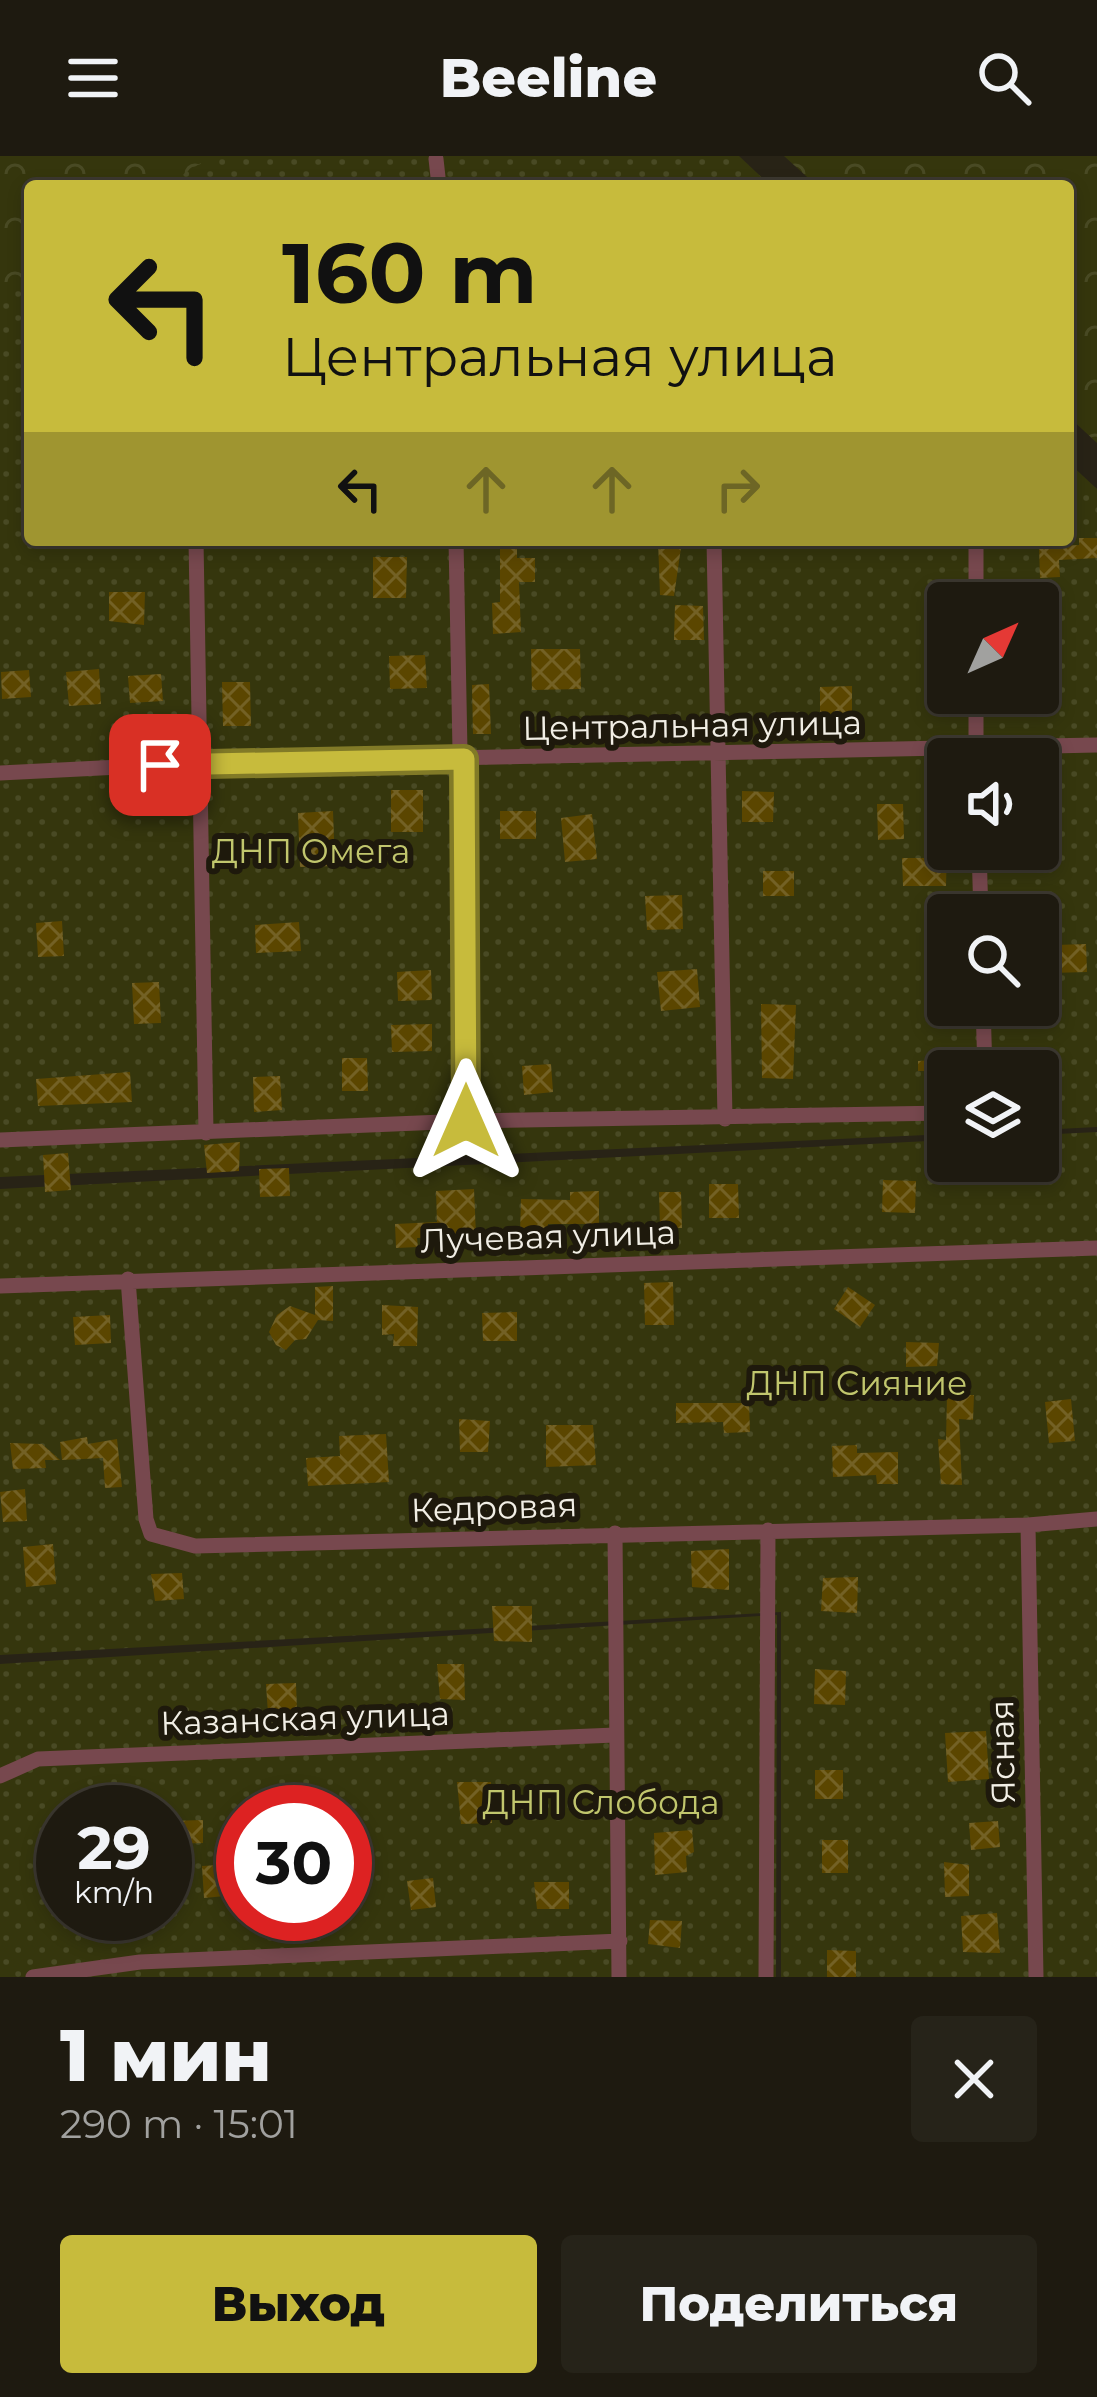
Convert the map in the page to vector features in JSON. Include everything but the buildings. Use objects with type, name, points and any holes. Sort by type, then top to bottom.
[{"type":"street","points":[[196,546],[206,1133]]},
{"type":"street","points":[[456,546],[464,759],[466,1121]]},
{"type":"street","points":[[714,546],[714,755],[725,1119]]},
{"type":"street","points":[[976,546],[976,582]]},
{"type":"street","name":"Центральная улица","points":[[1059,748],[1097,745]]},
{"type":"street","name":"Центральная улица","points":[[0,773],[200,763],[927,754]]},
{"type":"street","points":[[0,1140],[466,1121],[927,1114]]},
{"type":"street","name":"Лучевая улица","points":[[0,1286],[1097,1248]]},
{"type":"street","name":"Кедровая","points":[[128,1279],[152,1534],[195,1546],[1028,1525],[1097,1519]]},
{"type":"street","name":"Ясная","points":[[1028,1525],[1036,1977]]},
{"type":"street","points":[[766,1977],[768,1530]]},
{"type":"street","points":[[615,1533],[620,1977]]},
{"type":"street","name":"Казанская улица","points":[[0,1776],[38,1759],[615,1735]]},
{"type":"street","points":[[33,1977],[140,1962],[620,1942]]},
{"type":"green space","points":[[0,156],[317,156],[278,180],[24,180],[24,335],[0,397]]},
{"type":"green space","points":[[739,156],[765,180],[174,180],[207,159]]},
{"type":"green space","points":[[784,156],[1097,156],[1097,443],[1074,422],[1074,180],[810,180]]},
{"type":"green space","name":"ДНП Омега","points":[[24,276],[24,546],[1074,546],[1074,468],[1097,489],[1097,1127],[1059,1129],[1059,1050],[927,1050],[927,1135],[0,1177],[0,291]]},
{"type":"green space","name":"ДНП Сияние","points":[[1097,1132],[1097,1977],[781,1977],[781,1612],[0,1655],[0,1189],[927,1141],[927,1182],[1059,1182],[1059,1134]]},
{"type":"green space","name":"ДНП Слобода","points":[[777,1615],[776,1977],[0,1977],[0,1664]]},
{"type":"route","points":[[160,765],[464,759],[466,1121]]}]
